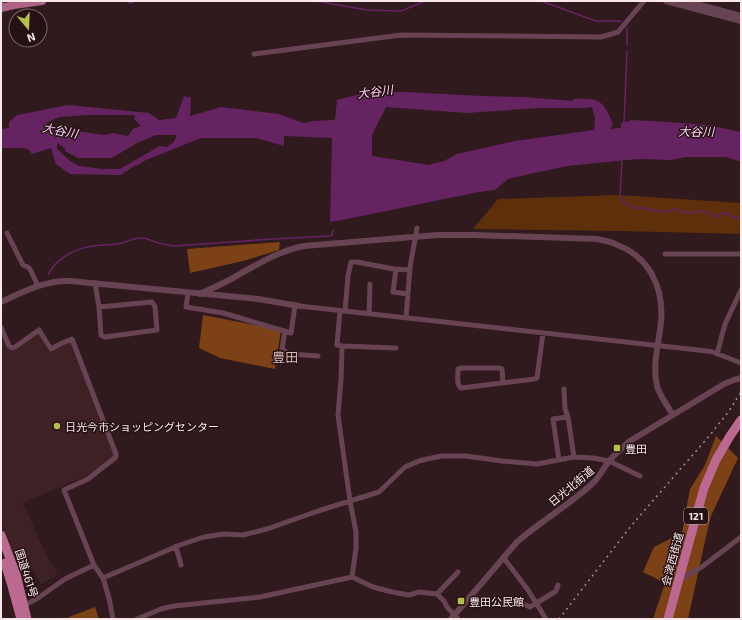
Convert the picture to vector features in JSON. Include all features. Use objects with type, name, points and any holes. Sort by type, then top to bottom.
[{"type":"highway","name":"会津西街道","points":[[668,619],[704,488],[716,460],[741,420]]},
{"type":"highway","name":"国道461号","points":[[1,535],[16,574],[21,606],[21,619]]},
{"type":"highway","name":"国道461号","points":[[1,552],[21,606],[28,619]]},
{"type":"main road","points":[[2,5],[42,1]]},
{"type":"street","points":[[254,54],[401,35],[601,36],[618,32],[644,1]]},
{"type":"street","points":[[666,1],[741,21]]},
{"type":"street","points":[[686,1],[741,16]]},
{"type":"street","points":[[406,318],[410,270],[417,228]]},
{"type":"street","points":[[7,233],[23,265],[30,269],[38,286]]},
{"type":"street","points":[[200,294],[284,251],[294,248],[437,235],[598,239],[615,243],[628,249],[638,257],[652,274],[660,293],[662,311],[656,367],[657,387],[673,415]]},
{"type":"street","points":[[665,254],[741,254]]},
{"type":"street","points":[[396,348],[337,345],[350,262],[410,270]]},
{"type":"street","points":[[396,269],[393,292],[408,294]]},
{"type":"street","points":[[1,302],[38,286],[60,281],[95,283],[258,299],[297,306],[707,351],[741,363]]},
{"type":"street","points":[[95,283],[99,307],[101,335],[105,337],[157,330],[152,302],[99,307]]},
{"type":"street","points":[[369,314],[370,284]]},
{"type":"street","points":[[717,354],[725,324],[741,290]]},
{"type":"street","points":[[188,293],[186,307],[223,313],[291,333],[297,306]]},
{"type":"street","points":[[1,327],[9,346],[12,348],[39,330],[51,349],[72,339],[116,457],[88,479],[64,490],[94,565],[103,578],[113,619]]},
{"type":"street","points":[[285,331],[282,349],[290,354],[318,356]]},
{"type":"street","points":[[503,382],[502,369],[500,368],[458,369],[458,383],[459,387],[461,388],[535,379],[537,378],[543,333]]},
{"type":"street","points":[[342,346],[338,416],[356,532],[356,548],[352,577]]},
{"type":"street","name":"日光北街道","points":[[454,618],[503,557],[525,535],[594,482],[609,461],[630,441],[724,384],[741,378]]},
{"type":"street","points":[[564,389],[565,409],[568,417],[574,457]]},
{"type":"street","points":[[559,460],[553,419],[568,417]]},
{"type":"street","points":[[103,578],[176,546],[204,537],[224,534],[243,535],[267,529],[379,492],[405,467],[419,461],[442,456],[466,456],[502,462],[537,464],[574,457],[593,458],[609,461],[640,476]]},
{"type":"street","points":[[679,581],[703,566],[741,538]]},
{"type":"street","points":[[176,546],[181,565]]},
{"type":"street","points":[[503,557],[544,613],[546,619]]},
{"type":"street","points":[[21,606],[38,598],[65,579],[94,565]]},
{"type":"street","points":[[437,594],[458,572]]},
{"type":"street","points":[[137,619],[161,609],[174,606],[260,597],[352,577],[373,587],[392,592],[408,595],[419,592],[437,594],[444,601],[454,618]]},
{"type":"street","points":[[511,598],[530,607],[556,591],[558,585]]},
{"type":"street","points":[[540,619],[544,613]]},
{"type":"shaded area","points":[[619,195],[741,203],[741,234],[473,229],[498,199]]},
{"type":"shaded area","points":[[280,242],[279,250],[243,261],[190,273],[187,249]]},
{"type":"shaded area","points":[[203,315],[281,330],[275,369],[220,358],[199,348]]},
{"type":"shaded area","points":[[35,333],[38,334],[50,352],[71,342],[118,462],[23,503],[43,548],[58,575],[41,584],[32,569],[22,573],[1,523],[1,334],[8,348],[12,350]]},
{"type":"shaded area","points":[[716,436],[738,458],[711,516],[688,619],[653,619],[665,583],[643,572],[654,547],[682,533],[690,489],[705,465]]},
{"type":"shaded area","points":[[95,607],[99,619],[64,619]]},
{"type":"water","name":"大谷川","points":[[368,92],[406,92],[523,97],[573,101],[573,99],[588,99],[599,102],[606,109],[613,124],[610,129],[621,128],[621,123],[632,120],[709,125],[741,132],[741,162],[726,157],[686,157],[671,160],[642,159],[567,166],[508,179],[495,190],[330,222],[332,138],[284,136],[284,146],[256,138],[201,138],[146,160],[121,175],[70,174],[56,164],[51,148],[32,154],[28,149],[1,148],[1,129],[9,128],[9,122],[17,115],[68,105],[149,113],[159,120],[176,118],[184,96],[191,98],[190,116],[221,107],[279,114],[303,123],[335,120],[337,100]],"holes":[[[386,107],[466,113],[538,108],[592,107],[595,118],[594,130],[515,141],[457,154],[444,161],[429,165],[372,156],[372,135]],[[86,115],[135,115],[134,119],[141,126],[133,129],[128,136],[113,133],[105,135],[53,128],[46,123],[60,117]],[[156,135],[177,135],[174,142],[167,147],[160,146],[120,169],[103,169],[79,166],[70,161],[57,149],[57,143],[65,148],[65,151],[78,158],[112,158],[137,143]]]},
{"type":"waterway","points":[[128,1],[130,3],[136,1]]},
{"type":"waterway","points":[[316,1],[367,10],[401,11],[425,1]]},
{"type":"waterway","points":[[541,1],[596,21],[621,22]]},
{"type":"waterway","points":[[627,28],[627,45]]},
{"type":"waterway","points":[[624,123],[627,51]]},
{"type":"waterway","points":[[622,160],[620,194],[623,201],[628,205],[636,208],[665,212],[674,209],[687,213],[703,211],[715,217],[723,213],[735,218],[741,217]]},
{"type":"waterway","points":[[48,275],[51,269],[61,259],[80,249],[117,244],[138,238],[145,238],[158,243],[173,246],[329,236],[332,235],[333,230]]},
{"type":"railway","points":[[559,619],[631,526],[710,435],[729,411],[741,392]]},
{"type":"place","name":"日光今市ショッピングセンター","points":[[57,426]]},
{"type":"place","name":"豊田","points":[[617,448]]},
{"type":"place","name":"豊田公民館","points":[[461,601]]},
{"type":"district","name":"豊田","points":[[285,357]]}]
